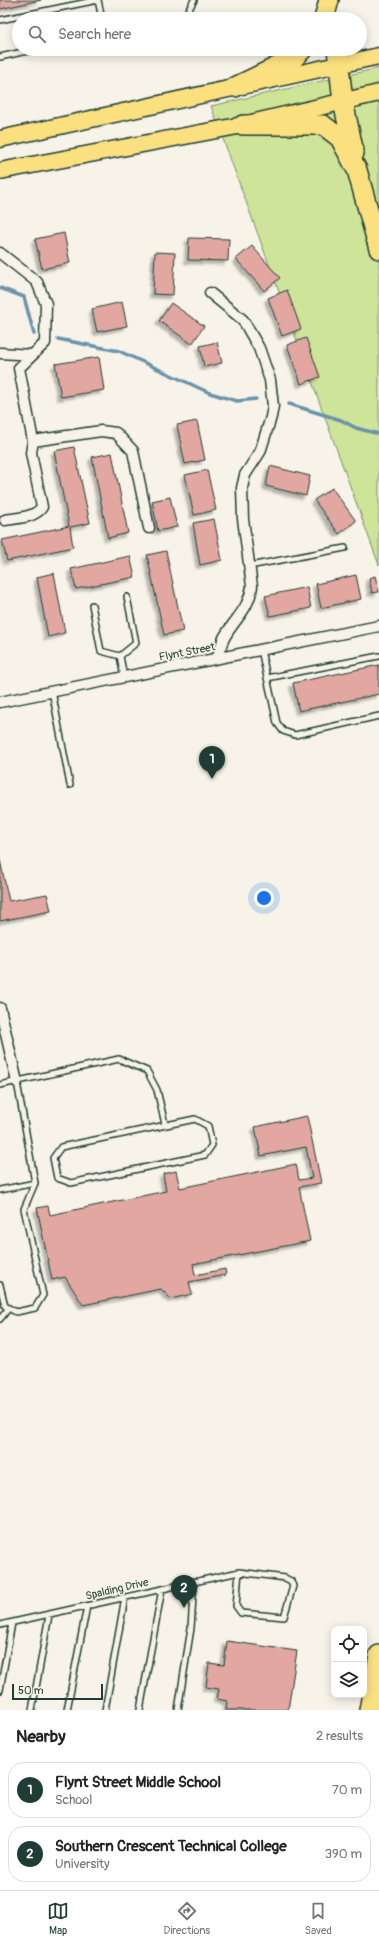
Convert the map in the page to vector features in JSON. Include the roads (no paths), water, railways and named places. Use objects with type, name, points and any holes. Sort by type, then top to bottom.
[{"type":"highway","points":[[326,12],[329,0]]},
{"type":"highway","points":[[334,0],[335,12]]},
{"type":"highway","points":[[235,87],[293,59],[296,56]]},
{"type":"highway","points":[[338,57],[343,101],[357,170],[379,249]]},
{"type":"highway","points":[[243,126],[323,125],[340,138],[357,170]]},
{"type":"highway","points":[[369,1710],[379,1655]]},
{"type":"main road","points":[[0,139],[235,87],[338,57],[379,56]]},
{"type":"main road","points":[[0,170],[243,126],[379,93]]},
{"type":"street","points":[[0,254],[37,282],[46,304],[45,343],[19,368],[33,441],[31,453],[42,507],[39,512],[5,520]]},
{"type":"street","points":[[210,293],[242,320],[258,348],[270,380],[273,406],[260,452],[244,475],[242,488],[243,520],[252,586],[248,604],[224,638],[218,658]]},
{"type":"street","points":[[0,353],[32,355]]},
{"type":"street","points":[[33,441],[101,431],[116,433],[133,451],[149,528]]},
{"type":"street","name":"Flynt Street","points":[[0,702],[379,626]]},
{"type":"street","points":[[0,1008],[17,1082]]},
{"type":"lane","points":[[39,12],[98,0],[101,12]]},
{"type":"lane","points":[[188,12],[194,0]]},
{"type":"lane","points":[[0,20],[12,18]]},
{"type":"lane","points":[[0,57],[12,54]]},
{"type":"lane","points":[[249,566],[345,548]]},
{"type":"lane","points":[[120,656],[136,643],[127,598]]},
{"type":"lane","points":[[92,605],[101,651],[120,656]]},
{"type":"lane","points":[[261,650],[277,723],[283,731],[295,735],[379,716]]},
{"type":"lane","points":[[120,656],[124,677]]},
{"type":"lane","points":[[267,678],[379,656]]},
{"type":"lane","points":[[52,691],[70,785]]},
{"type":"lane","points":[[0,1085],[119,1059],[147,1071],[157,1090],[165,1124]]},
{"type":"lane","points":[[0,1285],[5,1306],[16,1312],[35,1308],[43,1295],[24,1209],[35,1182],[17,1082]]},
{"type":"lane","points":[[195,1119],[208,1126],[212,1145],[205,1156],[71,1183],[58,1178],[53,1158],[61,1147],[165,1124],[195,1119]]},
{"type":"lane","points":[[0,1190],[35,1182]]},
{"type":"lane","points":[[0,1319],[9,1308]]},
{"type":"lane","name":"Spalding Drive","points":[[0,1625],[239,1572],[285,1578],[291,1581],[292,1586],[284,1617],[241,1613],[236,1606],[239,1572]]},
{"type":"lane","points":[[178,1710],[191,1628],[194,1581]]},
{"type":"lane","points":[[140,1710],[162,1589]]},
{"type":"lane","points":[[105,1710],[125,1598]]},
{"type":"lane","points":[[67,1710],[87,1606]]},
{"type":"lane","points":[[32,1710],[49,1615]]},
{"type":"lane","points":[[0,1690],[12,1623]]},
{"type":"waterway","points":[[0,288],[24,297],[34,334]]},
{"type":"waterway","points":[[58,339],[119,351],[210,393],[237,401],[256,399]]},
{"type":"waterway","points":[[289,404],[341,420],[356,428],[379,434]]},
{"type":"place","name":"Flynt Street Middle School","points":[[212,779]]},
{"type":"place","name":"Southern Crescent Technical College","points":[[184,1608]]}]
